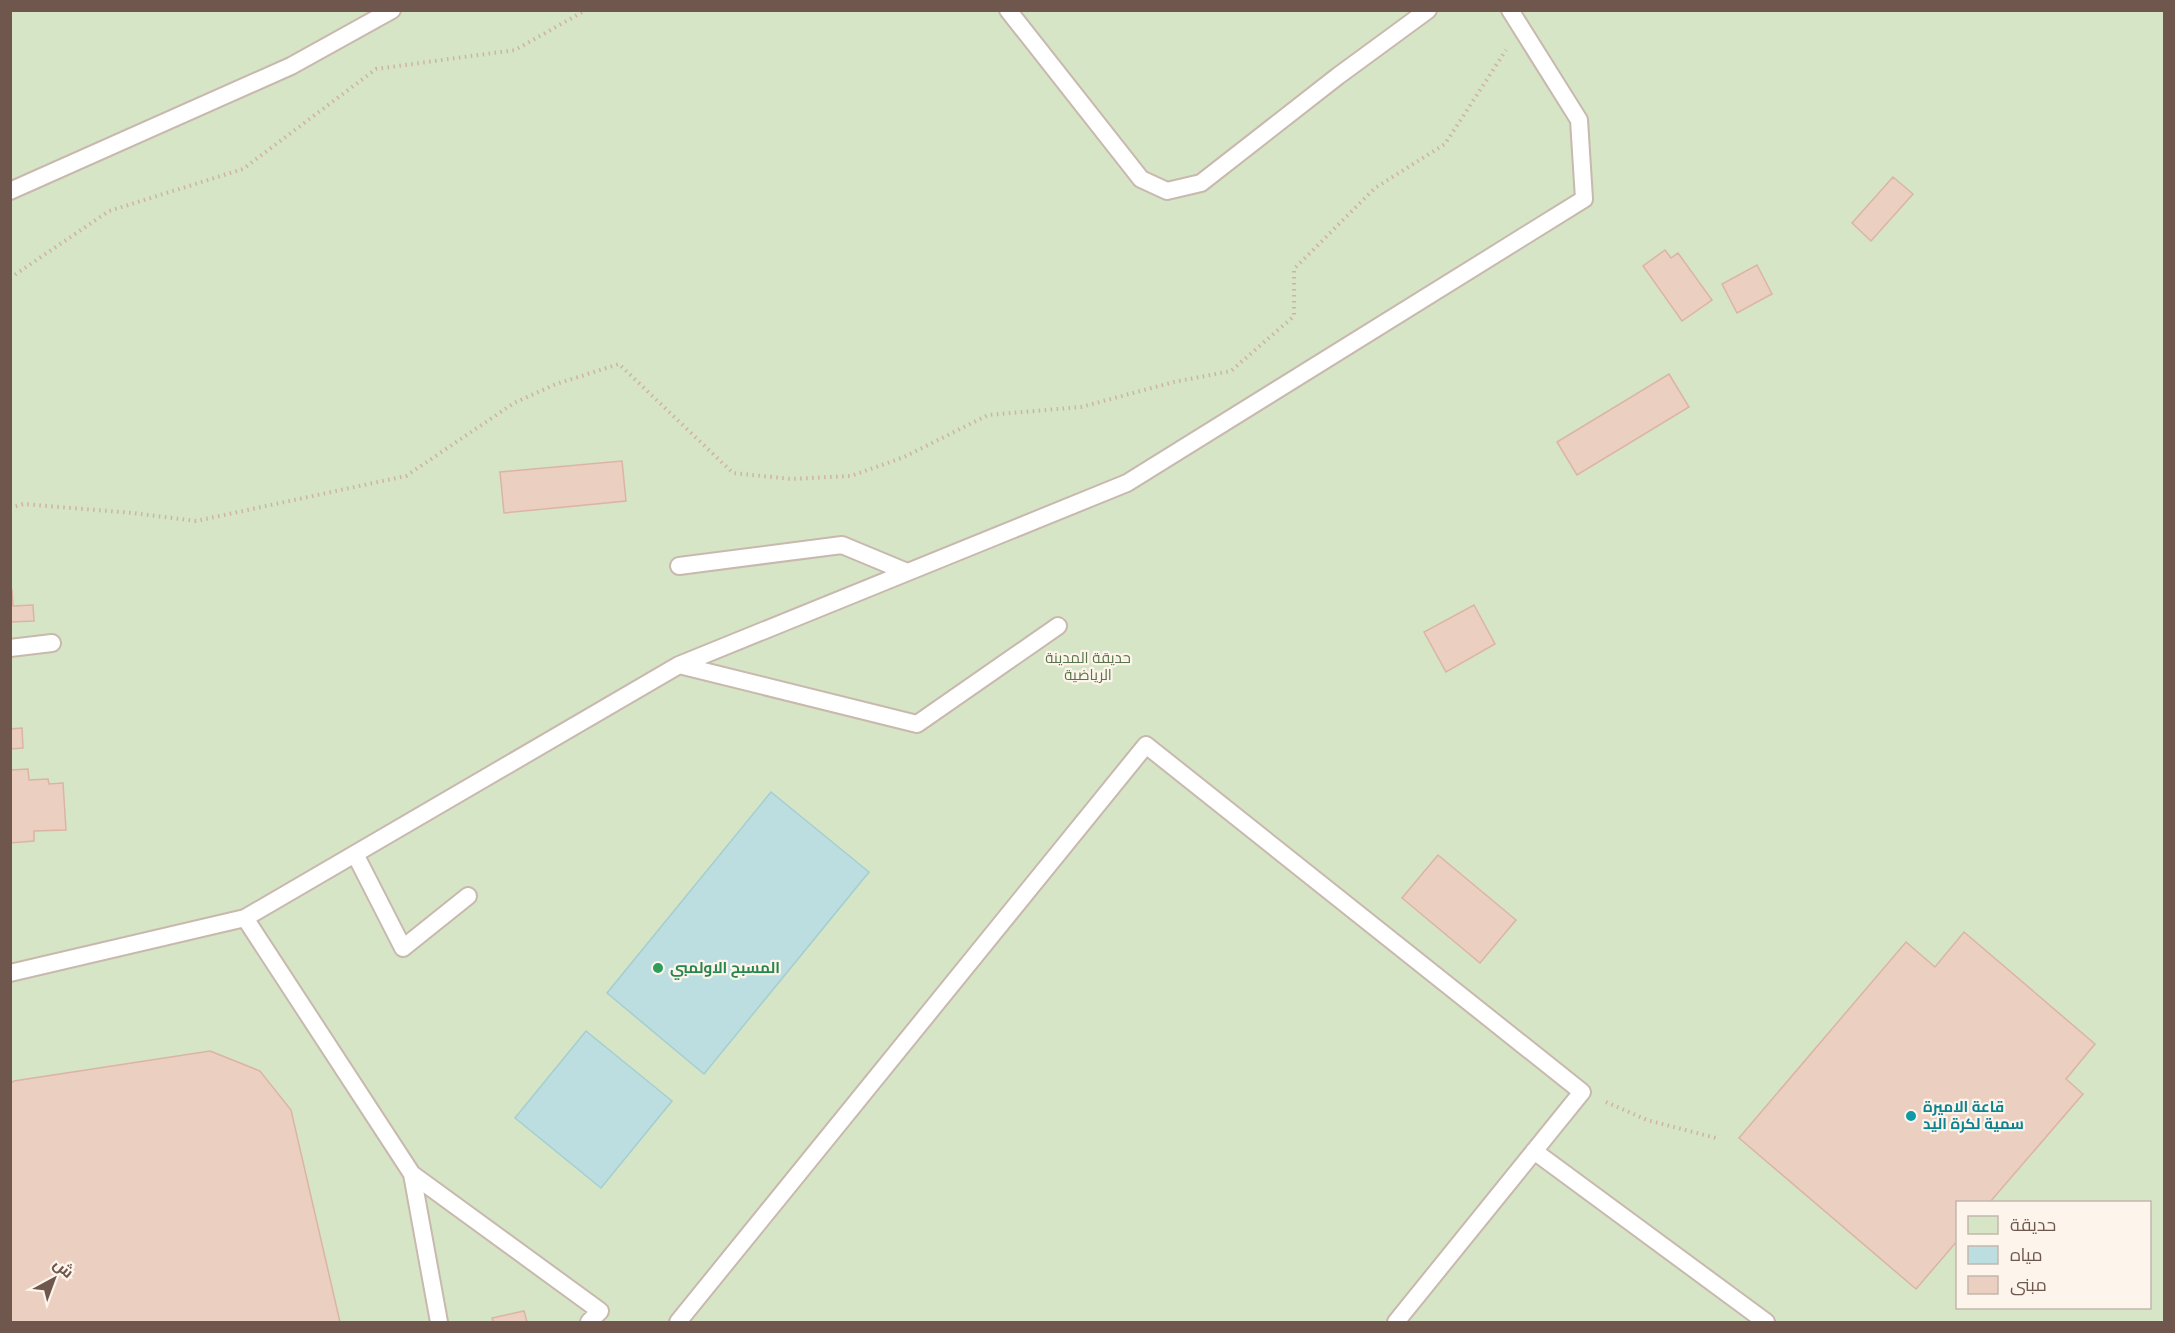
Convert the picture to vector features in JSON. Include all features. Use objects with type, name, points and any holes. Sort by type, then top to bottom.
[{"type":"lane","points":[[10,191],[291,66],[392,10]]},
{"type":"lane","points":[[1008,10],[1142,179],[1167,190],[1201,183],[1338,76],[1428,10]]},
{"type":"lane","points":[[10,973],[245,918],[679,664],[1126,483],[1584,199],[1579,120],[1514,17]]},
{"type":"lane","points":[[679,566],[842,545],[907,572]]},
{"type":"lane","points":[[679,664],[917,724],[1058,626]]},
{"type":"lane","points":[[10,648],[52,643]]},
{"type":"lane","points":[[678,1323],[1146,745],[1582,1092],[1396,1323]]},
{"type":"lane","points":[[355,854],[403,948],[468,896]]},
{"type":"lane","points":[[245,918],[412,1174],[600,1311],[589,1323]]},
{"type":"lane","points":[[1534,1151],[1766,1323]]},
{"type":"lane","points":[[412,1174],[439,1323]]},
{"type":"path","points":[[10,279],[109,211],[243,169],[376,69],[515,50],[586,10]]},
{"type":"path","points":[[10,508],[23,504],[134,513],[196,521],[406,476],[514,403],[556,384],[620,364],[733,473],[791,479],[850,476],[904,457],[988,415],[1081,407],[1174,382],[1231,370],[1294,316],[1294,269],[1375,188],[1446,144],[1503,56],[1514,17]]},
{"type":"path","points":[[1582,1092],[1647,1120],[1716,1138]]},
{"type":"green space","name":"حديقة المدينة الرياضية","points":[[10,11],[2164,11],[2164,1322],[11,1322]]},
{"type":"water","points":[[771,792],[869,872],[704,1074],[607,993]]},
{"type":"water","points":[[586,1031],[672,1101],[601,1188],[515,1118]]},
{"type":"building","points":[[1893,177],[1913,194],[1871,241],[1852,223]]},
{"type":"building","points":[[1665,250],[1671,258],[1678,253],[1712,300],[1682,321],[1643,266]]},
{"type":"building","points":[[1757,265],[1772,294],[1737,313],[1722,284]]},
{"type":"building","points":[[1669,374],[1689,407],[1577,475],[1557,442]]},
{"type":"building","points":[[622,461],[626,501],[504,513],[500,472]]},
{"type":"building","points":[[10,590],[12,590],[13,606],[33,605],[34,621],[10,622]]},
{"type":"building","points":[[1474,605],[1495,644],[1446,672],[1424,632]]},
{"type":"building","points":[[22,728],[23,748],[10,749],[10,729]]},
{"type":"building","points":[[28,769],[29,780],[48,779],[49,784],[63,783],[66,830],[34,831],[34,841],[10,843],[10,770]]},
{"type":"building","points":[[1438,855],[1516,920],[1480,963],[1402,898]]},
{"type":"building","name":"قاعة الاميرة سمية لكرة اليد","points":[[1964,932],[2095,1044],[2066,1079],[2083,1094],[1991,1201],[1956,1201],[1956,1242],[1916,1289],[1739,1138],[1906,942],[1935,967]]},
{"type":"building","points":[[210,1051],[260,1071],[291,1110],[340,1322],[10,1322],[10,1084],[14,1081]]},
{"type":"building","points":[[524,1311],[527,1322],[493,1322],[492,1318]]},
{"type":"place","name":"المسبح الاولمبي","points":[[658,968]]},
{"type":"place","name":"قاعة الاميرة سمية لكرة اليد","points":[[1911,1116]]}]
